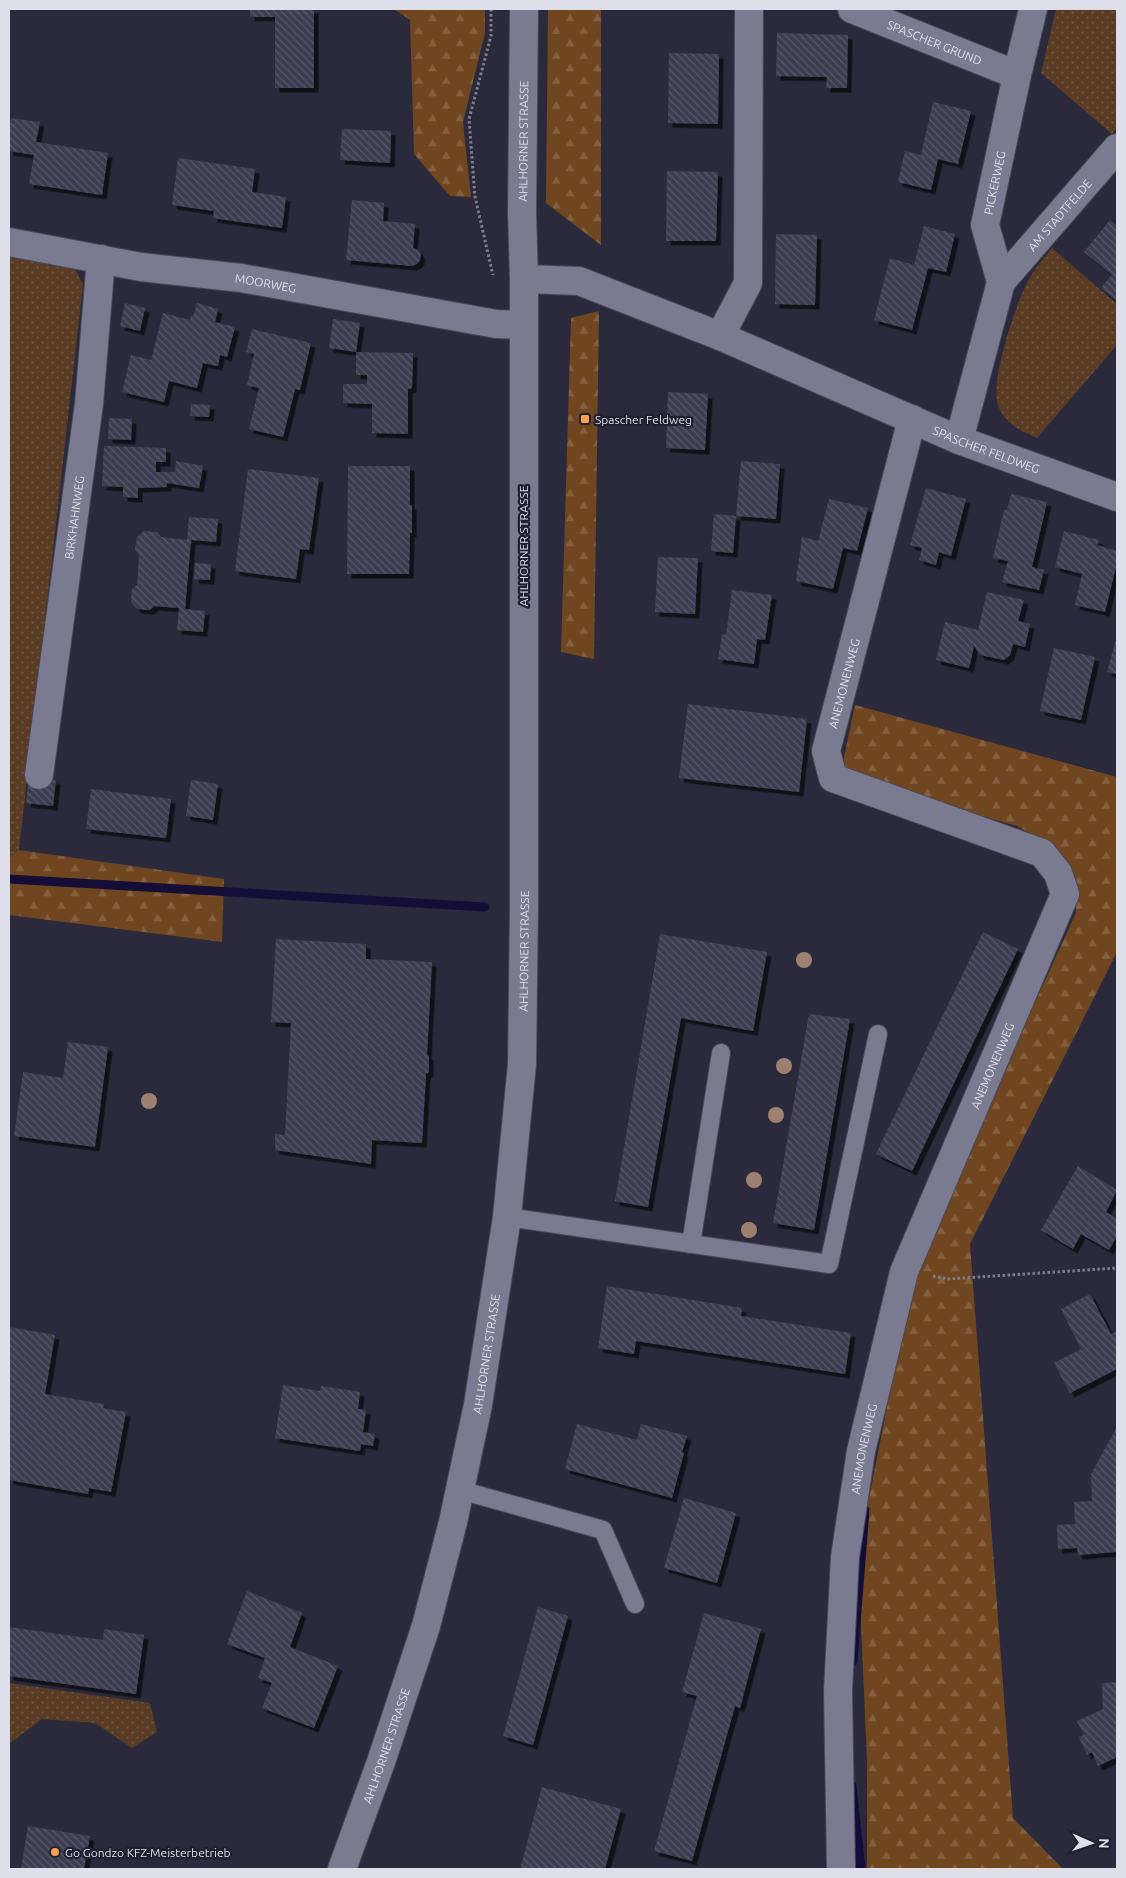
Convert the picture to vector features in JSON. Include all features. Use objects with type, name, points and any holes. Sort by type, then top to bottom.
[{"type":"street","name":"AHLHORNER STRASSE","points":[[342,1869],[381,1762],[426,1626],[454,1522],[478,1405],[507,1217],[522,1064],[524,906],[524,279],[522,212],[524,9]]},
{"type":"street","points":[[720,336],[748,283],[749,9]]},
{"type":"street","name":"SPASCHER GRUND","points":[[852,9],[1017,75]]},
{"type":"street","name":"PICKERWEG","points":[[1001,282],[985,226],[1033,9]]},
{"type":"street","name":"AM STADTFELDE","points":[[1001,282],[1117,148]]},
{"type":"street","name":"MOORWEG","points":[[9,242],[141,266],[241,278],[496,324],[523,325]]},
{"type":"street","name":"BIRKHAHNWEG","points":[[39,775],[89,404],[101,259]]},
{"type":"street","name":"SPASCHER FELDWEG","points":[[524,279],[579,281],[720,336],[960,440],[1117,497]]},
{"type":"street","points":[[960,440],[1001,282]]},
{"type":"street","name":"ANEMONENWEG","points":[[841,1869],[838,1691],[845,1557],[861,1451],[904,1272],[1065,894],[1058,873],[1042,853],[834,778],[826,752],[912,419]]},
{"type":"lane","points":[[507,1217],[830,1264],[878,1034]]},
{"type":"lane","points":[[691,1244],[721,1053]]},
{"type":"lane","points":[[460,1490],[603,1530],[635,1604]]},
{"type":"path","points":[[492,9],[491,36],[469,119],[475,197],[493,278]]},
{"type":"path","points":[[948,1278],[1117,1268]]},
{"type":"shaded area","points":[[1056,9],[1117,9],[1117,127],[1112,134],[1041,73]]},
{"type":"shaded area","points":[[1052,248],[1117,304],[1117,345],[1037,438],[1015,427],[1002,414],[997,397],[997,381],[1005,344],[1017,306],[1029,279]]},
{"type":"shaded area","points":[[9,256],[76,270],[83,285],[19,850],[9,858]]},
{"type":"shaded area","points":[[9,1683],[150,1703],[157,1732],[132,1748],[95,1723],[42,1719],[9,1744]]},
{"type":"green space","points":[[394,9],[485,9],[485,33],[463,122],[471,197],[450,196],[414,154],[410,20]]},
{"type":"green space","points":[[548,9],[601,9],[601,245],[546,203]]},
{"type":"green space","points":[[599,311],[594,659],[561,652],[571,318]]},
{"type":"green space","points":[[855,705],[1117,777],[1117,952],[970,1244],[1013,1818],[1063,1869],[867,1869],[867,1761],[858,1554],[919,1256],[1076,913],[1075,885],[1050,844],[1017,826],[840,776]]},
{"type":"green space","points":[[19,850],[224,879],[222,942],[9,915],[9,858]]},
{"type":"building","points":[[250,9],[314,9],[314,88],[275,88],[275,17],[250,17]]},
{"type":"building","points":[[777,33],[848,35],[847,88],[826,88],[827,77],[776,76]]},
{"type":"building","points":[[669,53],[719,54],[718,124],[668,123]]},
{"type":"building","points":[[933,102],[971,111],[958,164],[938,159],[931,190],[898,182],[905,151],[921,155]]},
{"type":"building","points":[[11,118],[40,122],[36,142],[108,153],[102,195],[29,184],[34,155],[9,151],[9,125]]},
{"type":"building","points":[[342,129],[391,131],[390,163],[340,160]]},
{"type":"building","points":[[178,158],[255,169],[252,192],[286,197],[282,228],[213,218],[214,211],[172,205]]},
{"type":"building","points":[[667,171],[718,172],[716,241],[666,241]]},
{"type":"building","points":[[352,200],[384,203],[383,221],[415,224],[413,248],[418,250],[421,255],[417,264],[412,266],[346,260]]},
{"type":"building","points":[[1110,220],[1117,226],[1117,301],[1101,288],[1112,275],[1084,252]]},
{"type":"building","points":[[924,226],[955,234],[946,272],[928,268],[912,330],[874,320],[890,258],[914,265]]},
{"type":"building","points":[[776,234],[817,235],[815,305],[775,304]]},
{"type":"building","points":[[125,303],[145,308],[140,331],[120,326]]},
{"type":"building","points":[[197,303],[218,309],[215,322],[235,327],[227,357],[220,355],[218,366],[203,363],[197,388],[169,381],[164,402],[122,392],[131,355],[151,360],[163,313],[190,320],[191,316],[193,317]]},
{"type":"building","points":[[333,319],[360,323],[356,352],[329,348]]},
{"type":"building","points":[[252,329],[311,343],[300,390],[295,389],[283,437],[249,429],[259,388],[247,385],[254,354],[246,352]]},
{"type":"building","points":[[356,352],[413,353],[412,388],[408,389],[408,434],[372,433],[372,404],[343,403],[343,384],[367,384],[367,375],[356,375]]},
{"type":"building","points":[[668,392],[708,394],[705,450],[666,448]]},
{"type":"building","points":[[191,404],[210,405],[209,417],[190,416]]},
{"type":"building","points":[[109,418],[132,419],[131,440],[108,439]]},
{"type":"building","points":[[104,446],[166,448],[166,462],[156,462],[156,472],[175,472],[176,461],[203,466],[199,488],[167,483],[167,487],[138,488],[138,498],[123,497],[123,487],[102,486]]},
{"type":"building","points":[[741,461],[780,464],[776,519],[736,516]]},
{"type":"building","points":[[348,466],[410,466],[412,533],[410,533],[409,574],[347,574]]},
{"type":"building","points":[[248,469],[319,478],[309,550],[300,549],[296,579],[235,571]]},
{"type":"building","points":[[926,488],[966,499],[951,556],[939,552],[936,565],[919,560],[922,548],[910,545]]},
{"type":"building","points":[[1011,494],[1047,502],[1032,567],[1044,570],[1039,590],[1002,582],[1008,561],[993,558],[1004,510],[1007,510]]},
{"type":"building","points":[[829,499],[868,508],[857,551],[843,548],[833,589],[796,581],[802,537],[818,541]]},
{"type":"building","points":[[714,514],[736,516],[733,553],[711,551]]},
{"type":"building","points":[[189,517],[218,519],[216,542],[191,540],[185,609],[205,611],[203,632],[177,630],[179,608],[154,606],[150,610],[137,609],[131,602],[132,589],[137,585],[139,555],[135,550],[137,537],[144,531],[157,532],[161,537],[187,540]]},
{"type":"building","points":[[1064,531],[1099,540],[1097,545],[1117,551],[1117,563],[1105,612],[1075,605],[1082,574],[1055,567]]},
{"type":"building","points":[[658,557],[698,558],[695,614],[655,612]]},
{"type":"building","points":[[195,563],[211,564],[210,580],[194,579]]},
{"type":"building","points":[[732,590],[772,595],[765,640],[757,639],[754,664],[718,659],[722,634],[726,635]]},
{"type":"building","points":[[987,592],[1024,600],[1018,621],[1030,624],[1025,647],[1013,644],[1010,655],[1004,660],[980,655],[974,646],[969,668],[936,660],[945,622],[978,630]]},
{"type":"building","points":[[1117,636],[1117,674],[1107,672]]},
{"type":"building","points":[[1054,648],[1095,657],[1081,720],[1040,711]]},
{"type":"building","points":[[688,704],[807,719],[799,792],[679,778]]},
{"type":"building","points":[[29,776],[56,780],[53,806],[26,803]]},
{"type":"building","points":[[191,780],[218,784],[213,820],[186,816]]},
{"type":"building","points":[[91,789],[171,799],[166,838],[86,829]]},
{"type":"building","points":[[983,932],[1018,949],[912,1171],[876,1154]]},
{"type":"building","points":[[660,934],[767,952],[753,1031],[681,1018],[648,1207],[615,1201]]},
{"type":"building","points":[[276,939],[366,944],[366,959],[432,962],[427,1054],[429,1056],[429,1072],[426,1074],[422,1143],[372,1140],[371,1164],[275,1150],[275,1134],[285,1135],[291,1023],[271,1022]]},
{"type":"building","points":[[809,1014],[850,1019],[814,1230],[773,1223]]},
{"type":"building","points":[[68,1042],[108,1047],[95,1147],[14,1136],[23,1072],[63,1078]]},
{"type":"building","points":[[1078,1166],[1117,1190],[1106,1212],[1117,1219],[1117,1236],[1109,1250],[1081,1234],[1073,1249],[1041,1230]]},
{"type":"building","points":[[607,1286],[742,1308],[741,1316],[851,1333],[845,1374],[636,1341],[634,1354],[598,1348]]},
{"type":"building","points":[[1090,1294],[1111,1334],[1117,1331],[1117,1369],[1070,1393],[1054,1363],[1081,1349],[1061,1309]]},
{"type":"building","points":[[9,1327],[55,1335],[45,1394],[104,1404],[103,1408],[126,1412],[111,1492],[89,1488],[88,1494],[9,1480]]},
{"type":"building","points":[[283,1385],[320,1391],[321,1386],[360,1392],[358,1409],[366,1410],[363,1432],[375,1434],[373,1446],[361,1444],[360,1451],[275,1438]]},
{"type":"building","points":[[577,1424],[637,1440],[641,1424],[687,1436],[672,1498],[565,1469]]},
{"type":"building","points":[[1117,1427],[1117,1552],[1078,1555],[1077,1548],[1058,1549],[1057,1525],[1075,1524],[1074,1502],[1092,1501],[1091,1474]]},
{"type":"building","points":[[684,1498],[736,1513],[717,1583],[664,1568]]},
{"type":"building","points":[[247,1591],[302,1613],[290,1647],[338,1666],[314,1728],[262,1708],[272,1683],[258,1678],[265,1658],[227,1644]]},
{"type":"building","points":[[538,1607],[568,1616],[533,1745],[503,1736]]},
{"type":"building","points":[[704,1613],[761,1629],[740,1708],[735,1706],[692,1861],[654,1851],[697,1696],[682,1692]]},
{"type":"building","points":[[9,1627],[103,1640],[104,1629],[144,1635],[136,1694],[9,1676]]},
{"type":"building","points":[[1117,1682],[1117,1757],[1098,1766],[1092,1752],[1087,1755],[1079,1737],[1084,1735],[1077,1721],[1103,1709],[1102,1683]]},
{"type":"building","points":[[542,1787],[621,1809],[605,1869],[520,1869]]},
{"type":"building","name":"Go Gondzo KFZ-Meisterbetrieb","points":[[28,1826],[90,1836],[84,1869],[21,1869]]},
{"type":"waterway","points":[[9,879],[485,907]]},
{"type":"waterway","points":[[853,1661],[865,1510]]},
{"type":"waterway","points":[[852,1786],[861,1869]]},
{"type":"place","name":"Spascher Feldweg","points":[[585,419]]},
{"type":"place","name":"Go Gondzo KFZ-Meisterbetrieb","points":[[55,1852]]}]
